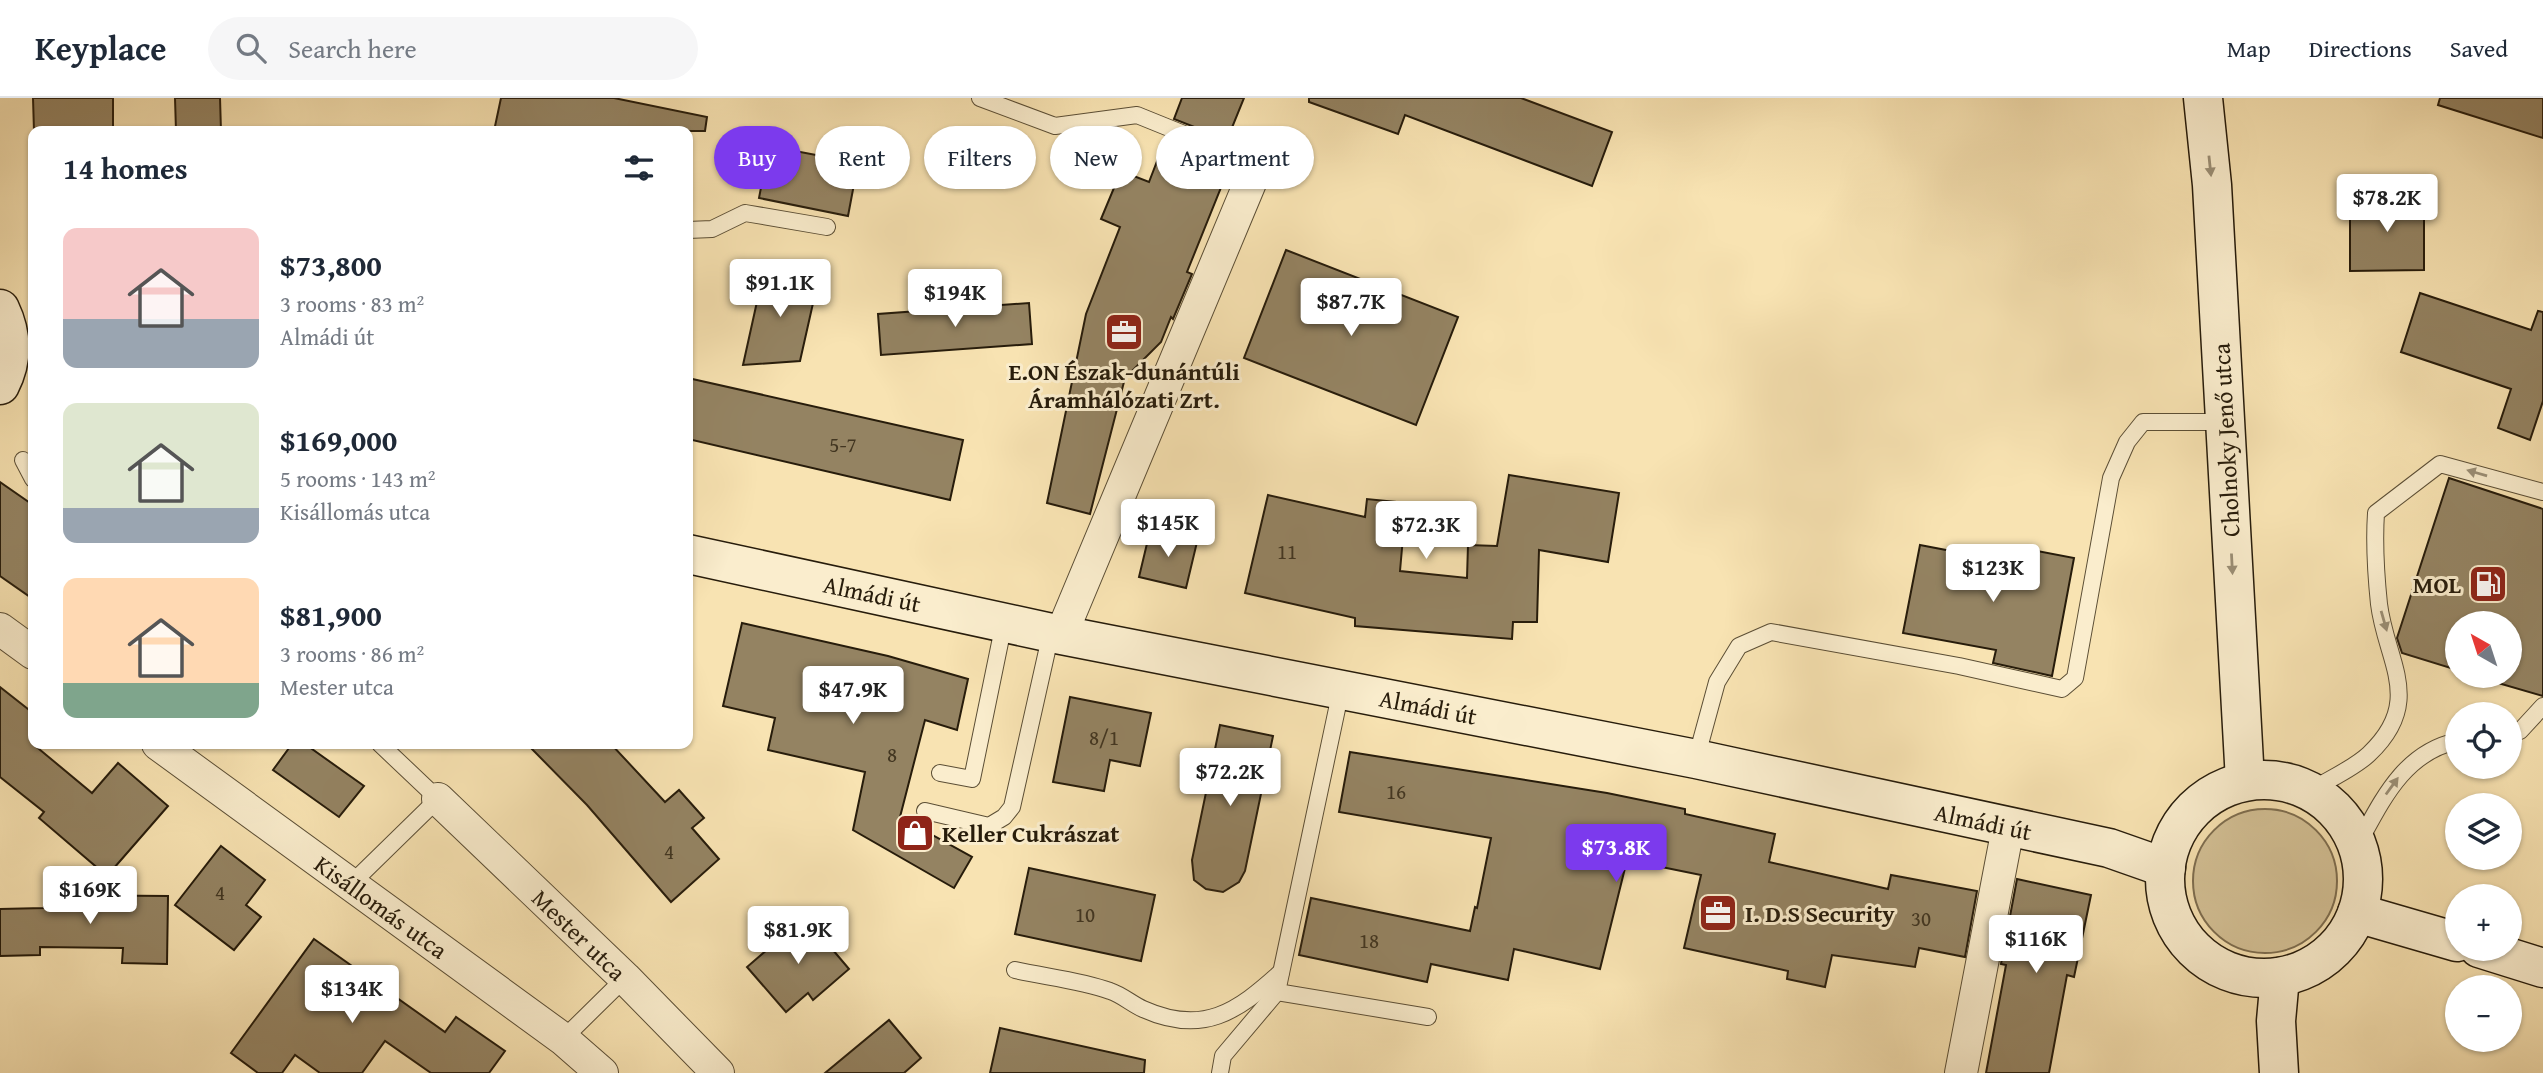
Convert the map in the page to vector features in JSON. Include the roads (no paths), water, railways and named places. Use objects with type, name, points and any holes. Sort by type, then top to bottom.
[{"type":"street","name":"Cholnoky Jenő utca","points":[[2203,98],[2212,185],[2245,781]]},
{"type":"street","points":[[1056,634],[1247,189]]},
{"type":"street","points":[[0,309],[9,331],[13,384]]},
{"type":"street","name":"Almádi út","points":[[693,556],[1056,634],[1696,759],[2109,848],[2166,868]]},
{"type":"street","points":[[0,629],[28,649]]},
{"type":"street","name":"Kisállomás utca","points":[[165,749],[563,1039],[602,1073]]},
{"type":"street","points":[[2277,780],[2310,791],[2344,819],[2358,845],[2363,873],[2357,913],[2352,925],[2330,953],[2310,966],[2280,977],[2248,976],[2232,972],[2201,956],[2177,926],[2169,908],[2166,868],[2172,842],[2193,810],[2215,793],[2245,781],[2277,780]]},
{"type":"street","name":"Mester utca","points":[[438,799],[625,978],[719,1073]]},
{"type":"street","points":[[1961,1073],[2008,828]]},
{"type":"street","points":[[2357,913],[2445,939]]},
{"type":"street","points":[[2521,961],[2543,968]]},
{"type":"street","points":[[2279,1073],[2276,1021],[2280,977]]},
{"type":"lane","points":[[981,98],[1055,126],[1137,115],[1168,126]]},
{"type":"lane","points":[[693,230],[712,229],[745,213],[827,227]]},
{"type":"lane","points":[[1696,759],[1717,682],[1739,646],[1772,632],[1959,666],[2062,689],[2076,678],[2111,478],[2127,442],[2143,422],[2226,422]]},
{"type":"lane","points":[[23,460],[28,470]]},
{"type":"lane","points":[[2310,791],[2369,754],[2396,716],[2400,696],[2397,666],[2379,606],[2376,513],[2440,464],[2543,492]]},
{"type":"lane","points":[[940,773],[972,779],[1004,623]]},
{"type":"lane","points":[[925,811],[989,826],[1004,817],[1012,807],[1056,634]]},
{"type":"lane","points":[[1220,1073],[1223,1056],[1277,992],[1341,690]]},
{"type":"lane","points":[[2522,729],[2543,706]]},
{"type":"lane","points":[[2358,845],[2392,783],[2416,760],[2445,747]]},
{"type":"lane","points":[[351,884],[438,799],[385,749]]},
{"type":"lane","points":[[1015,970],[1112,991],[1141,1009],[1173,1021],[1197,1022],[1221,1015],[1253,998],[1281,972]]},
{"type":"lane","points":[[563,1039],[625,978]]},
{"type":"lane","points":[[1277,992],[1428,1017]]},
{"type":"place","name":"E.ON Észak-dunántúli Áramhálózati Zrt.","points":[[1124,332]]},
{"type":"place","name":"MOL","points":[[2488,584]]},
{"type":"place","name":"Keller Cukrászat","points":[[915,833]]},
{"type":"place","name":"I. D.S Security","points":[[1718,913]]}]
